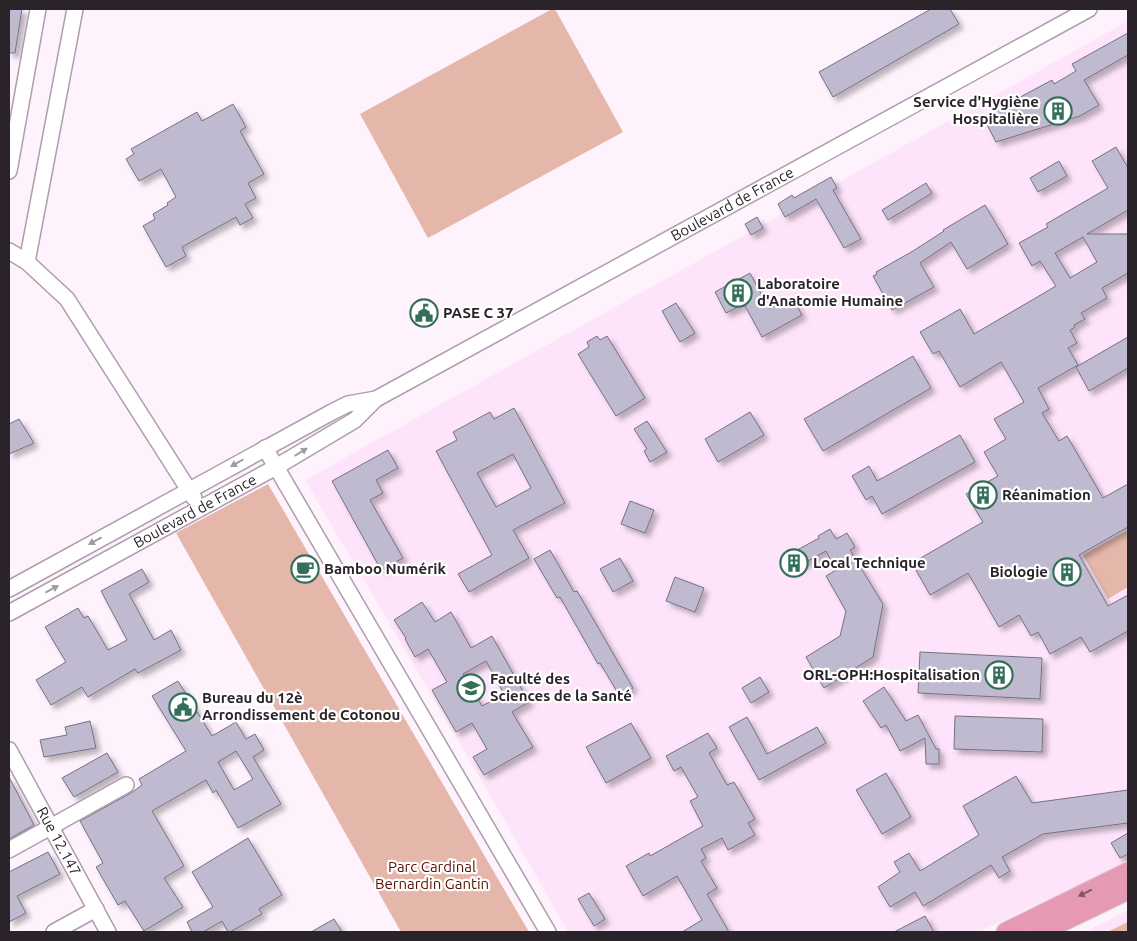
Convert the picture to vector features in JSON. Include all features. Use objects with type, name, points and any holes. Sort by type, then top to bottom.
[{"type":"main road","points":[[1006,932],[1128,872]]},
{"type":"main road","points":[[1041,932],[1128,890]]},
{"type":"street","points":[[9,170],[14,113],[38,9]]},
{"type":"street","points":[[27,262],[75,9]]},
{"type":"street","name":"Boulevard de France","points":[[9,613],[276,467],[355,420],[376,399],[1089,9]]},
{"type":"street","points":[[9,251],[27,262],[67,299],[200,508]]},
{"type":"street","name":"Boulevard de France","points":[[9,589],[143,514],[190,491],[348,404],[376,399]]},
{"type":"street","points":[[265,448],[548,932]]},
{"type":"street","name":"Rue 12.147","points":[[9,750],[108,932]]},
{"type":"street","points":[[9,850],[126,786]]},
{"type":"street","points":[[54,932],[96,909]]},
{"type":"shaded area","points":[[1128,21],[1128,862],[978,932],[568,932],[493,800],[305,480]]},
{"type":"shaded area","points":[[1128,910],[1128,932],[1086,932]]},
{"type":"green space","points":[[555,9],[623,132],[428,238],[360,114]]},
{"type":"green space","name":"Parc Cardinal Bernardin Gantin","points":[[268,484],[529,932],[401,932],[176,533]]},
{"type":"green space","points":[[1126,531],[1128,534],[1128,587],[1108,599],[1083,555]]},
{"type":"green space","points":[[1128,922],[1128,932],[1107,932]]},
{"type":"building","points":[[9,9],[22,9],[15,53],[9,53]]},
{"type":"building","points":[[931,9],[950,9],[959,24],[833,97],[819,72]]},
{"type":"building","name":"Service d'Hygiène Hospitalière","points":[[1128,33],[1128,55],[1084,80],[1099,105],[1080,116],[996,142],[983,117],[1052,80],[1054,84],[1076,71],[1072,64]]},
{"type":"building","points":[[233,104],[246,127],[240,131],[264,174],[248,183],[256,198],[245,204],[253,218],[240,225],[236,217],[182,247],[186,256],[166,267],[143,226],[155,219],[153,214],[168,205],[167,203],[176,197],[161,169],[139,181],[126,159],[134,154],[131,149],[197,112],[202,121]]},
{"type":"building","points":[[1116,147],[1128,168],[1128,210],[1087,234],[1128,234],[1128,273],[1102,288],[1107,298],[1081,313],[1085,319],[1074,325],[1075,327],[1070,330],[1077,343],[1068,348],[1078,365],[1038,388],[1049,409],[1042,413],[1059,441],[1067,436],[1103,498],[1128,484],[1128,527],[1079,555],[1108,606],[1128,595],[1128,631],[1090,652],[1081,637],[1050,654],[1038,632],[1031,636],[1019,615],[999,627],[968,573],[930,595],[912,563],[983,522],[966,494],[998,476],[984,452],[1006,439],[994,419],[1024,402],[1001,362],[960,387],[939,351],[933,354],[920,332],[960,309],[974,334],[1056,286],[1040,261],[1032,266],[1019,243],[1048,227],[1046,224],[1108,188],[1092,161]],"holes":[[[1083,237],[1097,262],[1070,278],[1055,253]]]},
{"type":"building","points":[[1059,161],[1067,176],[1038,192],[1030,178]]},
{"type":"building","points":[[831,177],[837,188],[833,190],[861,239],[844,248],[816,199],[785,217],[778,204],[792,195],[794,198]]},
{"type":"building","points":[[926,183],[932,193],[888,220],[882,210]]},
{"type":"building","points":[[985,205],[1008,244],[967,269],[951,242],[920,263],[934,287],[892,310],[873,276],[877,274],[876,272]]},
{"type":"building","points":[[757,217],[763,228],[751,235],[745,224]]},
{"type":"building","points":[[750,273],[769,309],[792,297],[802,315],[762,337],[744,304],[726,313],[715,292]]},
{"type":"building","points":[[676,303],[695,333],[680,342],[662,311]]},
{"type":"building","points":[[597,336],[600,340],[607,336],[645,398],[616,416],[578,354],[589,347],[587,342]]},
{"type":"building","points":[[1128,337],[1128,368],[1089,391],[1076,367]]},
{"type":"building","points":[[913,356],[931,388],[823,451],[804,419]]},
{"type":"building","points":[[514,408],[565,503],[513,530],[529,558],[469,592],[458,574],[492,555],[436,451],[457,440],[453,432],[490,412],[494,419]],"holes":[[[513,454],[531,488],[496,507],[477,473]]]},
{"type":"building","points":[[750,412],[764,435],[718,462],[705,439]]},
{"type":"building","points":[[19,419],[34,443],[9,454],[9,424]]},
{"type":"building","points":[[647,421],[667,452],[650,462],[644,451],[647,449],[634,429]]},
{"type":"building","points":[[960,435],[975,462],[882,514],[872,496],[866,500],[852,476],[869,466],[877,481]]},
{"type":"building","points":[[388,450],[398,468],[376,480],[383,493],[370,500],[403,558],[381,570],[332,481]]},
{"type":"building","points":[[630,501],[654,510],[645,533],[621,524]]},
{"type":"building","points":[[830,529],[836,539],[847,533],[855,547],[850,550],[883,604],[873,657],[824,688],[806,657],[840,636],[846,611],[826,576],[836,570],[826,551],[788,572],[781,559],[819,538],[818,536]]},
{"type":"building","points":[[550,550],[574,592],[577,591],[633,688],[619,695],[600,663],[598,664],[560,597],[557,598],[534,559]]},
{"type":"building","points":[[620,558],[633,581],[613,592],[600,569]]},
{"type":"building","points":[[142,569],[149,582],[129,594],[154,640],[171,630],[181,650],[138,673],[135,669],[88,697],[82,687],[51,705],[36,680],[66,662],[45,627],[78,608],[84,618],[88,616],[108,650],[127,640],[101,591]]},
{"type":"building","points":[[675,577],[704,588],[695,612],[666,601]]},
{"type":"building","points":[[422,602],[435,622],[451,612],[471,648],[492,636],[529,702],[512,712],[533,747],[484,775],[473,757],[487,749],[472,723],[456,732],[432,690],[447,682],[428,649],[415,657],[406,638],[394,620]],"holes":[[[486,661],[504,694],[482,706],[463,674]]]},
{"type":"building","name":"ORL-OPH:Hospitalisation","points":[[920,652],[1042,658],[1040,699],[918,693]]},
{"type":"building","points":[[760,677],[769,692],[751,703],[742,688]]},
{"type":"building","points":[[178,681],[212,736],[236,722],[246,739],[255,734],[264,750],[253,757],[281,804],[238,828],[216,790],[213,793],[206,780],[152,811],[184,866],[164,878],[183,907],[144,931],[125,901],[118,905],[96,867],[103,863],[80,821],[131,793],[142,785],[139,779],[186,751],[152,696]],"holes":[[[236,751],[253,779],[234,790],[218,762]]]},
{"type":"building","points":[[884,687],[906,721],[918,715],[936,749],[939,749],[939,764],[926,764],[925,738],[900,751],[886,725],[881,728],[863,701]]},
{"type":"building","points":[[955,716],[1043,719],[1042,752],[954,749]]},
{"type":"building","points":[[747,717],[767,754],[817,727],[826,743],[759,780],[729,727]]},
{"type":"building","points":[[90,721],[96,748],[44,757],[40,740],[67,735],[65,727]]},
{"type":"building","points":[[631,723],[651,758],[606,783],[586,747]]},
{"type":"building","points":[[708,733],[717,748],[709,753],[727,785],[734,782],[755,819],[748,823],[755,835],[728,850],[722,838],[701,849],[706,858],[701,861],[717,888],[707,894],[729,932],[682,932],[702,920],[677,876],[643,896],[626,866],[649,853],[650,856],[703,826],[690,801],[698,797],[681,767],[674,771],[666,756]]},
{"type":"building","points":[[107,753],[118,772],[74,797],[62,778]]},
{"type":"building","points":[[886,773],[911,817],[882,834],[856,790]]},
{"type":"building","points":[[1016,776],[1032,803],[1128,790],[1128,823],[1043,834],[1002,857],[1010,871],[999,878],[991,865],[923,906],[915,892],[890,907],[878,887],[900,872],[894,862],[909,853],[920,871],[979,835],[963,806]]},
{"type":"building","points":[[9,777],[34,825],[9,839]]},
{"type":"building","points":[[1128,833],[1128,854],[1120,858],[1111,843]]},
{"type":"building","points":[[248,838],[282,895],[259,909],[262,914],[230,932],[228,932],[222,921],[203,932],[192,932],[187,922],[213,907],[192,872]]},
{"type":"building","points":[[48,852],[60,874],[17,896],[26,913],[9,922],[9,872]]},
{"type":"building","points":[[589,893],[605,919],[594,926],[578,899]]},
{"type":"building","points":[[925,916],[934,932],[894,932]]},
{"type":"building","points":[[334,919],[342,932],[311,932]]},
{"type":"place","name":"Service d'Hygiène Hospitalière","points":[[1058,111]]},
{"type":"place","name":"Laboratoire d'Anatomie Humaine","points":[[738,293]]},
{"type":"place","name":"PASE C 37","points":[[424,313]]},
{"type":"place","name":"Réanimation","points":[[983,495]]},
{"type":"place","name":"Local Technique","points":[[794,563]]},
{"type":"place","name":"Bamboo Numérik","points":[[305,569]]},
{"type":"place","name":"Biologie","points":[[1067,572]]},
{"type":"place","name":"ORL-OPH:Hospitalisation","points":[[999,675]]},
{"type":"place","name":"Faculté des Sciences de la Santé","points":[[471,688]]},
{"type":"place","name":"Bureau du 12è Arrondissement de Cotonou","points":[[183,707]]}]
